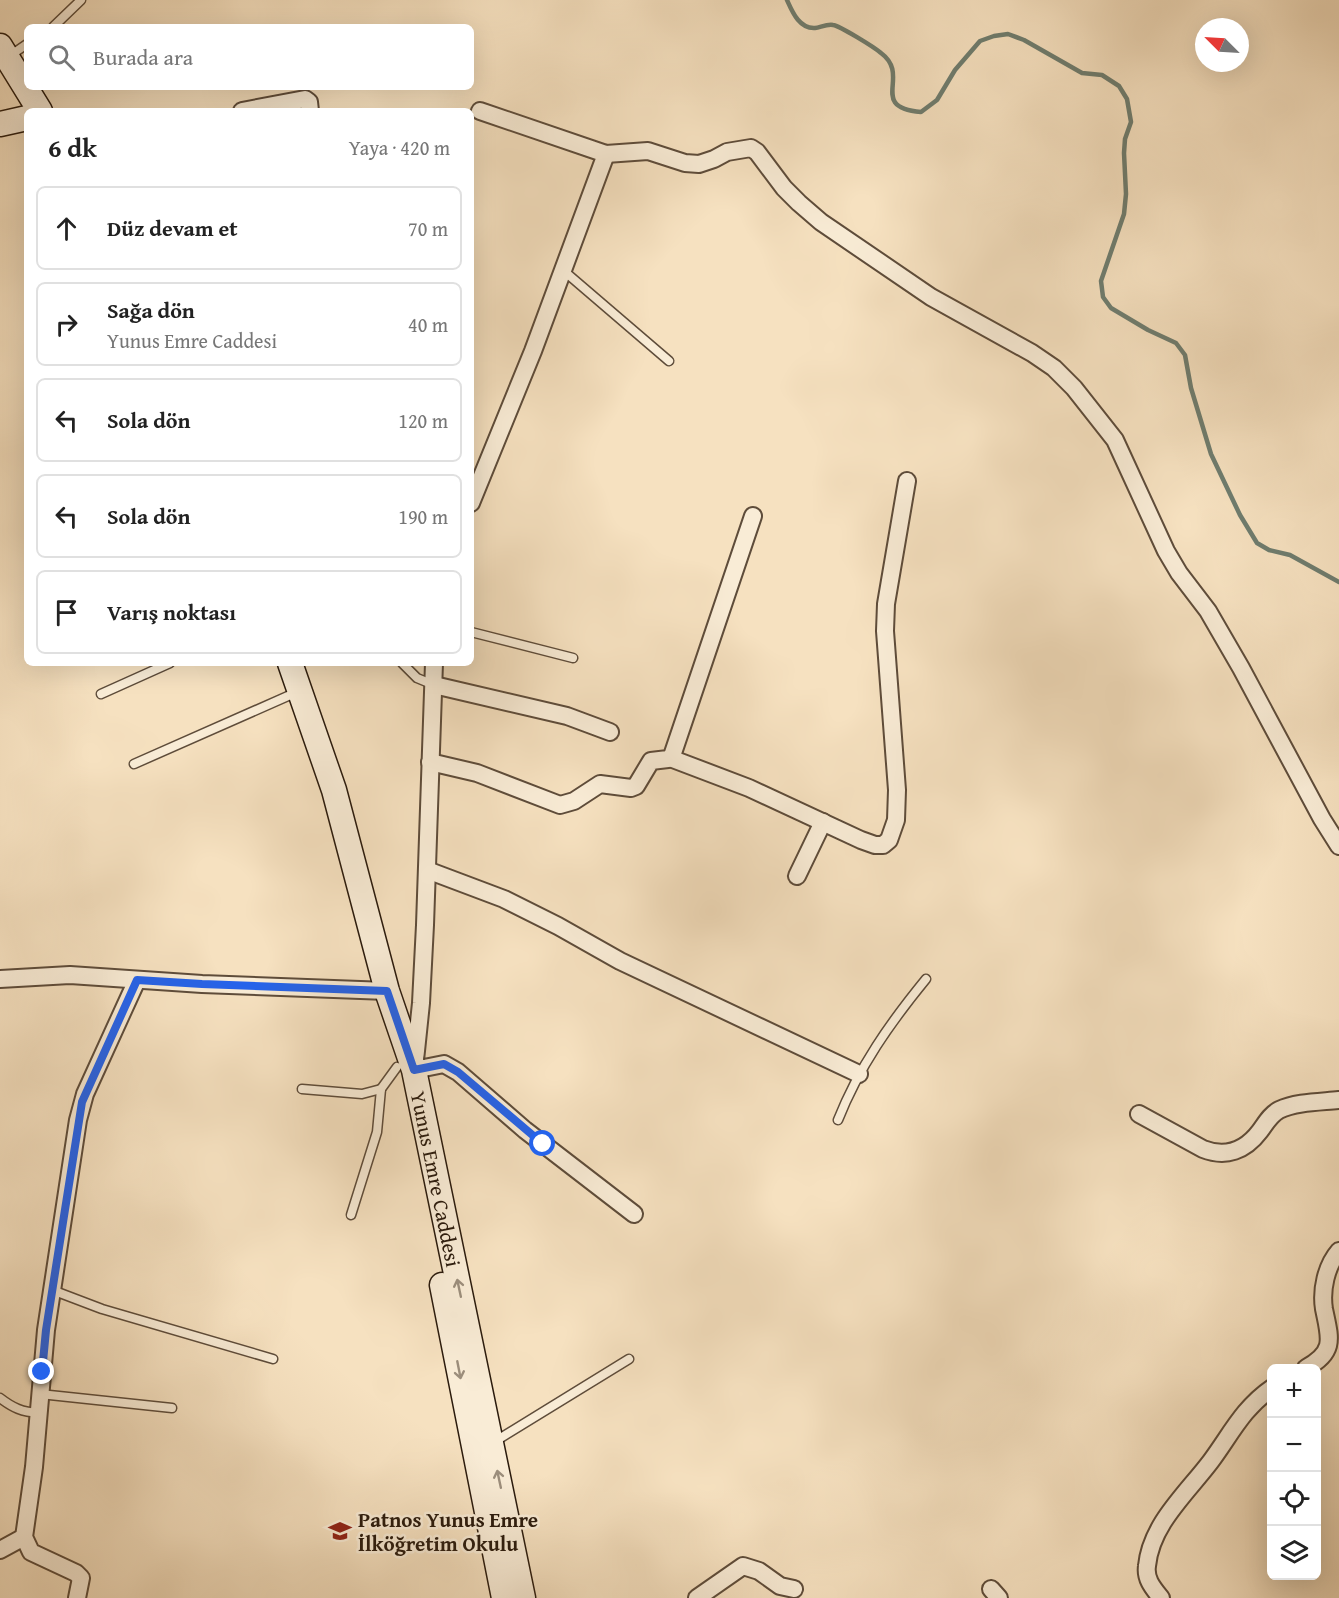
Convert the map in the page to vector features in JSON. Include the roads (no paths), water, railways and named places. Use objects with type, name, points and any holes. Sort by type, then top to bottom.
[{"type":"street","points":[[9,54],[24,82]]},
{"type":"street","points":[[9,54],[26,108]]},
{"type":"street","points":[[29,90],[38,108]]},
{"type":"street","points":[[259,108],[309,99]]},
{"type":"street","points":[[480,111],[606,154],[648,151],[685,163],[699,164],[727,152],[751,148],[757,152],[784,188],[821,222],[931,297],[1032,353],[1054,368],[1074,388],[1115,440],[1166,551],[1236,658],[1322,819],[1339,846]]},
{"type":"street","points":[[0,124],[24,119]]},
{"type":"street","points":[[474,496],[564,271],[606,154]]},
{"type":"street","points":[[430,762],[477,773],[560,805],[574,801],[600,784],[631,788],[636,786],[651,760],[670,758],[739,784],[861,840],[883,845],[890,840],[894,831],[897,790],[885,631],[886,604],[907,481]]},
{"type":"street","points":[[670,758],[753,516]]},
{"type":"street","name":"Yunus Emre Caddesi","points":[[278,666],[406,1069],[492,1444],[524,1598]]},
{"type":"street","name":"Yunus Emre Caddesi","points":[[291,666],[334,790],[380,991]]},
{"type":"street","points":[[434,666],[421,1003],[406,1069],[444,1064],[458,1072],[525,1130],[634,1214]]},
{"type":"street","points":[[434,685],[567,716],[610,732]]},
{"type":"street","points":[[797,876],[823,822]]},
{"type":"street","points":[[427,870],[504,899],[558,926],[620,962],[859,1074]]},
{"type":"street","points":[[0,979],[70,975],[202,984],[380,991]]},
{"type":"street","points":[[77,1598],[81,1578],[76,1573],[31,1552],[24,1537],[39,1413],[46,1330],[82,1102],[137,980]]},
{"type":"street","name":"Yunus Emre Caddesi","points":[[406,1069],[504,1598]]},
{"type":"street","points":[[1139,1114],[1203,1149],[1213,1153],[1227,1154],[1250,1142],[1267,1120],[1280,1109],[1306,1103],[1339,1100]]},
{"type":"street","points":[[1313,1364],[1329,1347],[1330,1331],[1324,1307],[1324,1290],[1328,1270],[1339,1251]]},
{"type":"street","points":[[1161,1598],[1151,1585],[1147,1567],[1158,1531],[1173,1508],[1214,1458],[1243,1413],[1267,1392]]},
{"type":"street","points":[[0,1550],[24,1537]]},
{"type":"street","points":[[697,1598],[743,1566],[759,1571],[780,1586],[794,1589]]},
{"type":"lane","points":[[56,24],[81,0]]},
{"type":"lane","points":[[564,271],[669,361]]},
{"type":"lane","points":[[474,633],[573,658]]},
{"type":"lane","points":[[101,694],[163,666]]},
{"type":"lane","points":[[405,666],[417,678],[434,685]]},
{"type":"lane","points":[[134,764],[288,696]]},
{"type":"lane","points":[[838,1120],[859,1074],[879,1040],[926,979]]},
{"type":"lane","points":[[302,1089],[353,1094],[381,1089],[406,1069]]},
{"type":"lane","points":[[351,1215],[376,1132],[381,1089]]},
{"type":"lane","points":[[52,1290],[113,1313],[273,1359]]},
{"type":"lane","points":[[492,1444],[629,1359]]},
{"type":"lane","points":[[40,1394],[172,1408]]},
{"type":"lane","points":[[0,1398],[23,1412],[39,1413]]},
{"type":"waterway","points":[[787,0],[797,18],[805,26],[809,28],[837,26],[881,53],[893,71],[893,97],[896,104],[905,109],[921,112],[937,100],[955,70],[980,41],[1008,34],[1024,40],[1082,73],[1102,75],[1119,86],[1127,99],[1131,122],[1125,139],[1124,153],[1126,194],[1124,214],[1101,281],[1103,297],[1111,308],[1148,330],[1176,343],[1185,355],[1191,388],[1211,454],[1240,515],[1257,543],[1269,550],[1290,555],[1339,582]]},
{"type":"place","name":"Patnos Yunus Emre İlköğretim Okulu","points":[[340,1531]]}]
